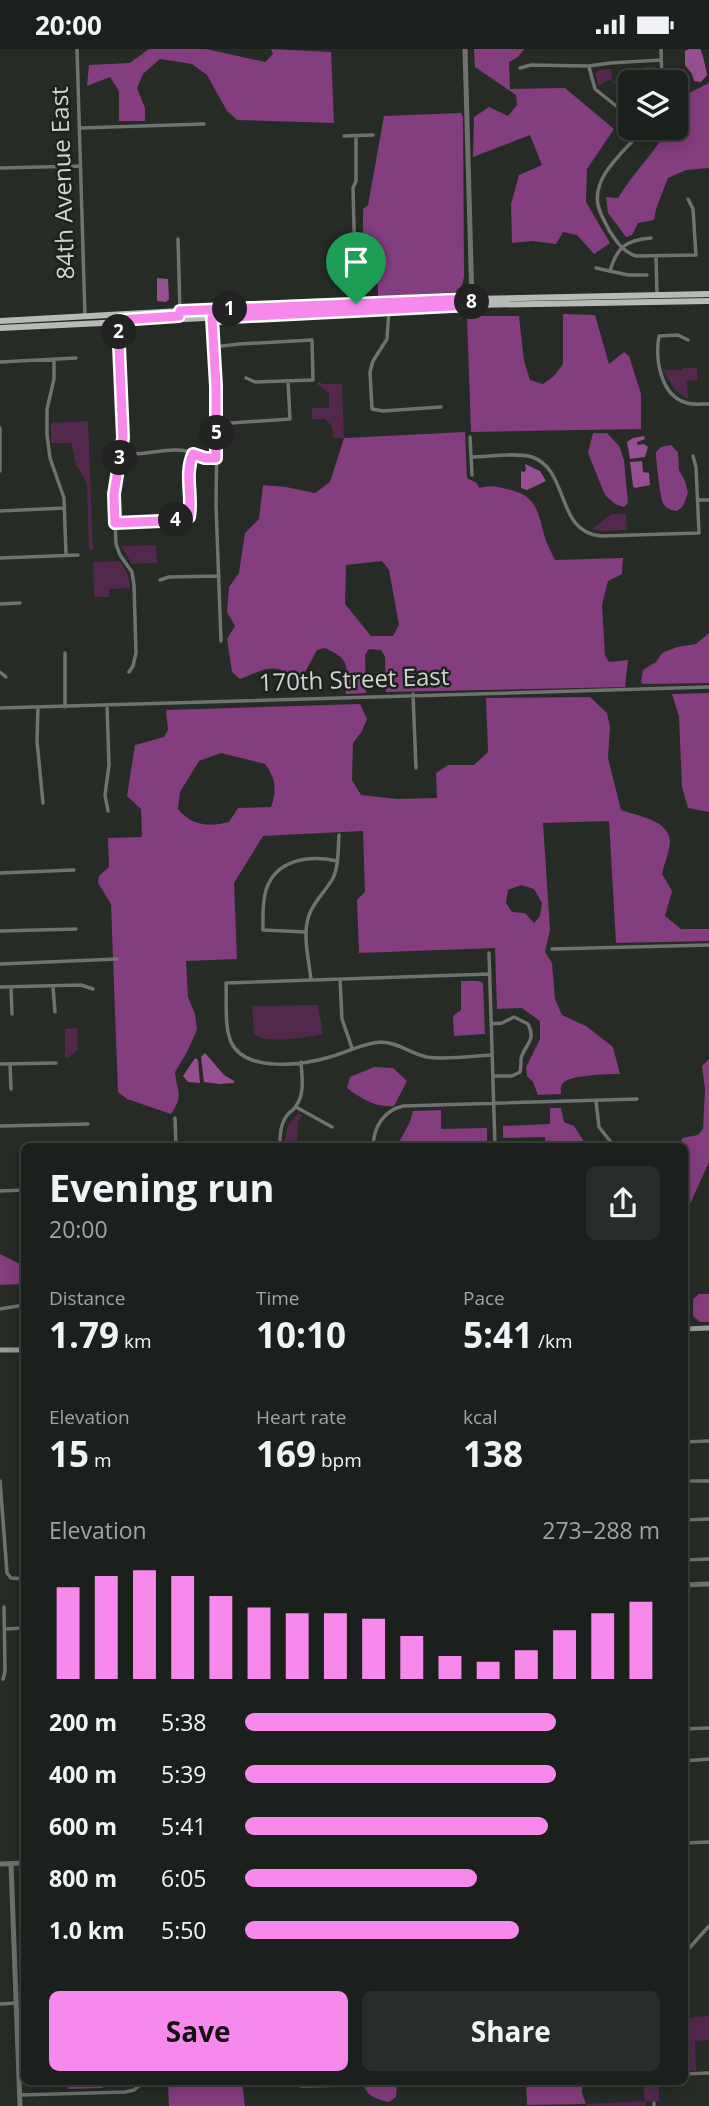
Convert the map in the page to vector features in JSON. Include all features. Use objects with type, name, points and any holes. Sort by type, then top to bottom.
[{"type":"main road","points":[[0,324],[118,322],[389,309],[472,302],[709,294]]},
{"type":"main road","points":[[639,301],[654,299],[657,295]]},
{"type":"main road","points":[[0,324],[22,320],[180,311],[356,304],[709,301]]},
{"type":"main road","points":[[212,318],[215,314],[267,311],[271,308]]},
{"type":"main road","points":[[118,322],[126,318],[179,316],[180,311]]},
{"type":"main road","points":[[688,1329],[709,1328]]},
{"type":"main road","points":[[0,1350],[21,1350]]},
{"type":"street","name":"84th Avenue East","points":[[77,49],[85,317]]},
{"type":"street","points":[[465,49],[472,302]]},
{"type":"street","points":[[661,49],[661,70]]},
{"type":"street","points":[[520,68],[553,64],[589,67],[661,60]]},
{"type":"street","points":[[589,67],[592,83],[599,94],[618,108]]},
{"type":"street","points":[[80,128],[204,124]]},
{"type":"street","points":[[344,136],[373,135]]},
{"type":"street","points":[[356,136],[356,181],[353,188],[356,304]]},
{"type":"street","points":[[633,140],[603,177],[598,193],[600,213],[621,247],[636,256],[696,255],[694,209],[688,199]]},
{"type":"street","points":[[0,168],[80,166]]},
{"type":"street","points":[[610,271],[621,247],[637,239],[651,238]]},
{"type":"street","points":[[178,239],[180,311]]},
{"type":"street","points":[[656,257],[657,295]]},
{"type":"street","points":[[596,268],[628,275],[647,275]]},
{"type":"street","points":[[389,309],[387,339],[373,361],[370,372],[372,409],[383,411],[441,407]]},
{"type":"street","points":[[212,318],[221,641]]},
{"type":"street","points":[[118,322],[122,453],[114,494],[118,550],[131,572],[134,585],[136,653],[134,666],[129,672]]},
{"type":"street","points":[[688,340],[678,335],[659,336],[660,374],[676,397],[689,404],[709,404]]},
{"type":"street","points":[[214,347],[312,340],[313,380],[256,382],[246,378]]},
{"type":"street","points":[[0,362],[76,358]]},
{"type":"street","points":[[54,360],[54,379],[47,409],[47,435],[50,458],[61,485],[66,555]]},
{"type":"street","points":[[217,424],[289,419],[288,381]]},
{"type":"street","points":[[0,428],[0,471]]},
{"type":"street","points":[[470,437],[472,475]]},
{"type":"street","points":[[122,453],[143,455],[157,451],[182,450],[205,458],[216,458]]},
{"type":"street","points":[[115,523],[188,519],[189,471],[193,454]]},
{"type":"street","points":[[471,457],[523,456],[540,461],[552,475],[572,520],[587,532],[601,536],[699,533],[696,467],[693,456]]},
{"type":"street","points":[[698,500],[709,500]]},
{"type":"street","points":[[0,511],[64,508]]},
{"type":"street","points":[[0,558],[78,555]]},
{"type":"street","points":[[160,580],[169,576],[219,576]]},
{"type":"street","points":[[0,604],[20,603]]},
{"type":"street","points":[[65,653],[65,707]]},
{"type":"street","points":[[0,671],[6,677]]},
{"type":"street","name":"170th Street East","points":[[0,708],[709,687]]},
{"type":"street","points":[[413,694],[416,768]]},
{"type":"street","points":[[107,705],[109,765],[105,795],[108,811]]},
{"type":"street","points":[[37,707],[37,741],[43,803]]},
{"type":"street","points":[[311,980],[306,932],[309,916],[315,902],[332,880],[337,862],[339,835]]},
{"type":"street","points":[[306,932],[263,930],[267,887],[276,873],[289,863],[318,858],[337,862]]},
{"type":"street","points":[[0,873],[74,870]]},
{"type":"street","points":[[0,931],[76,929]]},
{"type":"street","points":[[552,949],[709,945]]},
{"type":"street","points":[[489,953],[495,1143]]},
{"type":"street","points":[[0,964],[117,958]]},
{"type":"street","points":[[490,974],[226,983],[230,1039],[245,1057],[260,1063],[301,1062],[332,1057],[369,1043],[384,1042],[428,1057],[492,1055]]},
{"type":"street","points":[[340,979],[342,1019],[353,1049]]},
{"type":"street","points":[[0,987],[81,985],[93,989]]},
{"type":"street","points":[[11,987],[12,1014]]},
{"type":"street","points":[[53,987],[54,1012]]},
{"type":"street","points":[[491,1024],[502,1023],[514,1017],[528,1024],[531,1031],[531,1040],[523,1055],[520,1072],[512,1076],[493,1076]]},
{"type":"street","points":[[280,1143],[282,1126],[296,1107],[302,1092],[301,1062]]},
{"type":"street","points":[[0,1064],[56,1063]]},
{"type":"street","points":[[10,1064],[11,1089]]},
{"type":"street","points":[[373,1143],[375,1129],[386,1115],[403,1106],[637,1099]]},
{"type":"street","points":[[596,1101],[599,1127],[612,1143]]},
{"type":"street","points":[[296,1107],[332,1126]]},
{"type":"street","points":[[175,1118],[176,1143]]},
{"type":"street","points":[[0,1126],[88,1123]]},
{"type":"street","points":[[0,1191],[21,1190]]},
{"type":"street","points":[[0,1309],[21,1306]]},
{"type":"street","points":[[688,1442],[709,1441]]},
{"type":"street","points":[[0,1481],[8,1576],[21,1579]]},
{"type":"street","points":[[688,1481],[709,1481]]},
{"type":"street","points":[[688,1520],[709,1519]]},
{"type":"street","points":[[688,1560],[709,1559]]},
{"type":"street","points":[[688,1585],[709,1584]]},
{"type":"street","points":[[3,1679],[4,1607]]},
{"type":"street","points":[[5,1629],[21,1628]]},
{"type":"street","points":[[688,1729],[709,1728]]},
{"type":"street","points":[[688,1761],[709,1759]]},
{"type":"street","points":[[688,1843],[709,1842]]},
{"type":"street","points":[[0,1864],[21,1863]]},
{"type":"street","points":[[11,1864],[20,2106]]},
{"type":"street","points":[[688,1950],[709,1926]]},
{"type":"street","points":[[0,2004],[16,2003]]},
{"type":"street","points":[[688,2074],[709,2073]]},
{"type":"street","points":[[20,2095],[125,2092],[140,2085]]},
{"type":"street","points":[[301,2085],[322,2085]]},
{"type":"shaded area","points":[[149,49],[206,49],[265,62],[273,54],[271,49],[331,52],[334,123],[237,120],[227,111],[207,75],[192,64],[160,59],[143,74],[137,88],[145,108],[145,121],[119,121],[119,91],[110,77],[87,86],[89,65],[130,63]]},
{"type":"shaded area","points":[[474,49],[524,49],[518,57],[509,62],[510,89],[565,88],[614,129],[587,169],[586,202],[610,243],[594,254],[577,235],[563,232],[556,244],[532,241],[512,243],[511,204],[519,175],[542,165],[530,135],[473,157],[474,117],[489,107],[508,116],[517,105],[516,95],[475,67]]},
{"type":"shaded area","points":[[700,49],[702,53],[707,75],[701,82],[694,81],[685,65],[685,51]]},
{"type":"shaded area","points":[[645,67],[658,70],[645,70]]},
{"type":"shaded area","points":[[611,69],[612,81],[618,81],[618,86],[609,79],[599,86],[595,74],[599,70]]},
{"type":"shaded area","points":[[709,83],[709,168],[686,170],[668,178],[654,220],[638,223],[632,235],[626,237],[608,213],[606,197],[618,198],[661,140],[688,140],[688,94]]},
{"type":"shaded area","points":[[461,113],[462,285],[455,292],[378,297],[377,247],[363,236],[363,209],[368,205],[384,116]]},
{"type":"shaded area","points":[[157,278],[168,279],[169,299],[166,302],[157,301]]},
{"type":"shaded area","points":[[563,314],[595,315],[609,364],[624,352],[629,356],[641,394],[641,429],[471,432],[467,316],[519,316],[524,361],[530,380],[543,384],[554,376],[563,364]]},
{"type":"shaded area","points":[[697,368],[697,380],[687,381],[688,399],[675,390],[663,370]]},
{"type":"shaded area","points":[[317,384],[342,384],[344,438],[333,438],[332,426],[325,419],[312,419],[312,408],[329,408],[329,393]]},
{"type":"shaded area","points":[[88,421],[93,550],[89,550],[87,484],[76,464],[71,443],[51,443],[51,423]]},
{"type":"shaded area","points":[[465,432],[467,478],[477,483],[479,488],[500,487],[530,499],[537,510],[555,560],[623,558],[622,574],[608,581],[602,605],[605,656],[609,662],[628,660],[625,687],[386,692],[385,657],[381,650],[369,649],[365,655],[366,693],[346,694],[347,671],[344,661],[325,648],[317,650],[304,674],[295,680],[282,670],[275,669],[262,670],[240,679],[232,672],[227,639],[235,626],[227,612],[229,587],[239,573],[245,533],[259,519],[263,485],[315,493],[330,482],[344,438]],"holes":[[[382,561],[389,570],[399,625],[393,636],[371,636],[345,604],[346,565]]]},
{"type":"shaded area","points":[[593,433],[607,433],[619,446],[624,460],[628,503],[624,507],[615,504],[605,495],[588,453]]},
{"type":"shaded area","points":[[644,436],[645,439],[637,442],[638,445],[644,444],[648,447],[645,457],[630,459],[627,442]]},
{"type":"shaded area","points":[[671,445],[678,452],[679,470],[688,493],[683,506],[677,511],[667,508],[663,503],[659,486],[656,452],[661,447]]},
{"type":"shaded area","points":[[642,461],[643,472],[649,473],[650,485],[635,488],[630,462]]},
{"type":"shaded area","points":[[525,464],[540,471],[546,481],[527,490],[521,488],[521,471],[526,470]]},
{"type":"shaded area","points":[[611,514],[626,514],[627,530],[592,529]]},
{"type":"shaded area","points":[[156,545],[157,563],[132,564],[121,546]]},
{"type":"shaded area","points":[[120,561],[128,575],[130,588],[109,589],[109,597],[94,597],[93,562]]},
{"type":"shaded area","points":[[709,633],[709,683],[641,682],[643,670],[656,662],[662,653],[696,644]]},
{"type":"shaded area","points":[[709,693],[709,812],[688,808],[682,787],[679,716],[672,694]]},
{"type":"shaded area","points":[[590,697],[607,713],[610,727],[608,758],[621,810],[658,824],[664,828],[670,841],[662,874],[672,891],[665,916],[681,929],[709,929],[709,941],[616,943],[609,821],[543,823],[550,930],[545,952],[552,963],[555,999],[562,1015],[586,1026],[613,1047],[620,1074],[573,1078],[563,1083],[561,1094],[538,1095],[533,1082],[527,1076],[526,1067],[540,1039],[540,1021],[522,1008],[497,1009],[495,948],[359,953],[357,900],[365,892],[363,831],[263,836],[234,883],[237,959],[186,961],[188,997],[195,1014],[197,1030],[175,1072],[179,1093],[175,1108],[171,1114],[127,1099],[118,1092],[111,904],[98,883],[99,876],[109,867],[108,838],[142,837],[141,809],[127,796],[135,745],[164,737],[168,730],[166,710],[360,704],[367,719],[353,743],[352,780],[361,795],[397,799],[437,798],[436,773],[448,765],[474,765],[488,752],[486,698]],"holes":[[[221,753],[265,764],[274,785],[271,807],[238,808],[229,822],[201,824],[189,819],[178,809],[180,792],[199,761]],[[521,885],[534,889],[542,903],[540,916],[534,923],[525,913],[512,912],[506,903],[508,890]]]},
{"type":"shaded area","points":[[461,981],[483,983],[485,1034],[454,1036],[453,1016],[461,1010]]},
{"type":"shaded area","points":[[318,1005],[323,1034],[277,1040],[254,1034],[252,1006]]},
{"type":"shaded area","points":[[77,1028],[78,1050],[67,1058],[65,1029]]},
{"type":"shaded area","points":[[205,1053],[234,1083],[204,1082],[201,1057]]},
{"type":"shaded area","points":[[195,1058],[198,1060],[200,1083],[188,1082],[183,1076]]},
{"type":"shaded area","points":[[709,1059],[709,1162],[688,1205],[688,1143],[681,1143],[682,1138],[698,1135],[703,1129],[705,1089],[702,1066]]},
{"type":"shaded area","points":[[374,1067],[393,1068],[407,1081],[394,1106],[375,1104],[347,1088],[350,1077]]},
{"type":"shaded area","points":[[550,1108],[561,1108],[564,1122],[574,1126],[585,1143],[546,1143],[545,1137],[503,1138],[503,1126],[550,1124]]},
{"type":"shaded area","points":[[441,1110],[441,1129],[487,1128],[487,1142],[399,1143],[413,1111]]},
{"type":"shaded area","points":[[298,1113],[302,1115],[298,1122],[297,1141],[284,1142],[288,1125]]},
{"type":"shaded area","points":[[0,1254],[21,1264],[21,1284],[0,1285]]},
{"type":"shaded area","points":[[699,1294],[709,1294],[709,1322],[700,1322],[693,1316],[693,1299]]},
{"type":"shaded area","points":[[709,2016],[709,2040],[695,2041],[696,2071],[688,2071],[688,2021],[692,2017]]},
{"type":"shaded area","points":[[68,2085],[103,2085],[103,2088],[68,2089]]},
{"type":"shaded area","points":[[168,2085],[242,2085],[245,2106],[169,2106]]},
{"type":"shaded area","points":[[364,2085],[397,2085],[396,2097],[389,2102],[376,2098]]},
{"type":"shaded area","points":[[526,2085],[582,2085],[586,2104],[527,2105]]},
{"type":"shaded area","points":[[643,2085],[659,2085],[659,2101],[646,2101],[646,2106],[586,2106],[586,2104],[645,2101]]},
{"type":"route","points":[[472,299],[472,305],[212,318],[216,458],[193,454],[189,471],[189,517],[184,520],[115,523],[114,494],[123,438],[120,320],[179,316],[180,311],[356,304],[472,299]]}]
